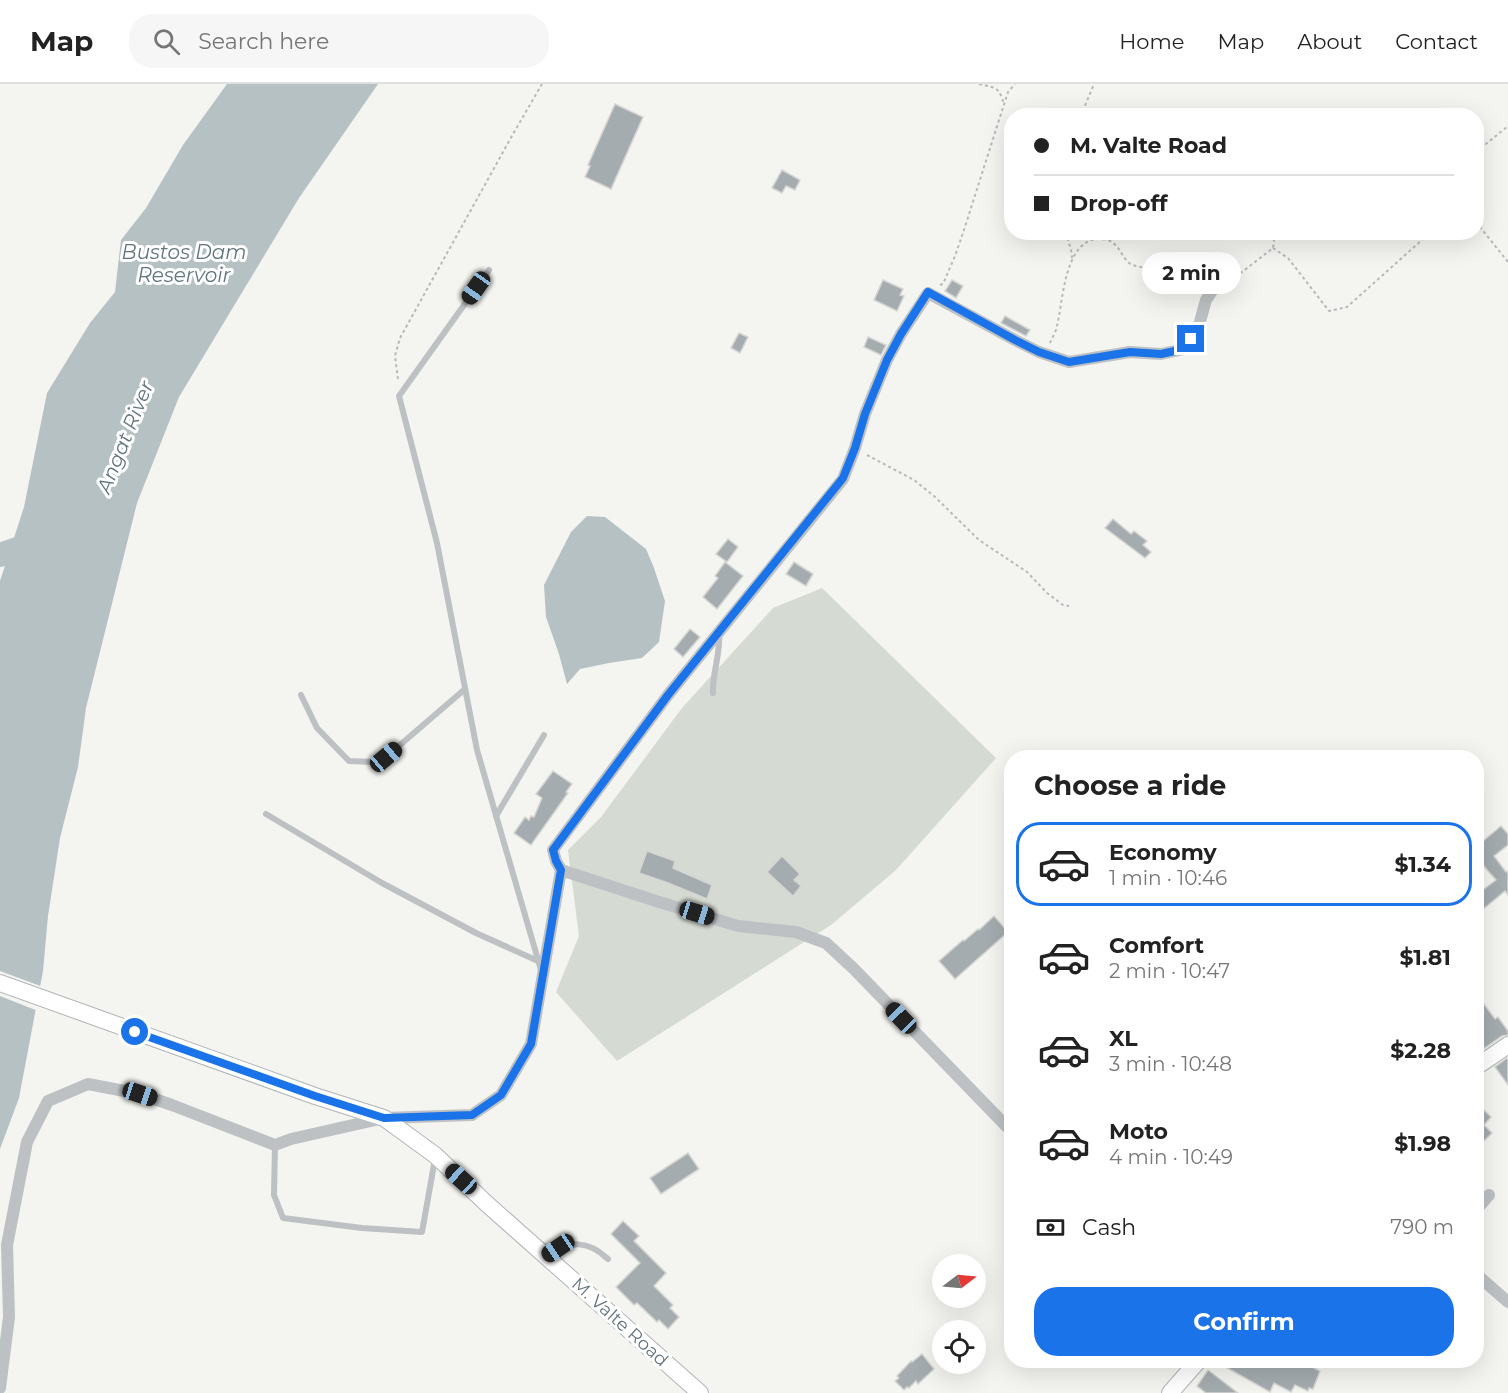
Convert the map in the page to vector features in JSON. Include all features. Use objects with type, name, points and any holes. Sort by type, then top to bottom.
[{"type":"main road","name":"M. Valte Road","points":[[0,983],[315,1096],[384,1118],[435,1155],[700,1393]]},
{"type":"main road","points":[[1484,1062],[1508,1045]]},
{"type":"main road","points":[[1170,1393],[1192,1368]]},
{"type":"street","points":[[0,1388],[9,1317],[7,1245],[27,1142],[48,1101],[88,1084],[140,1094],[275,1144],[384,1118],[472,1115],[501,1095],[531,1044],[561,870],[553,850],[668,695],[843,478],[887,360],[928,292],[1039,352],[1069,362],[1130,352],[1161,354],[1184,349],[1198,329],[1206,300],[1218,282]]},
{"type":"street","points":[[561,870],[738,926],[796,932],[826,944],[854,969],[1004,1124]]},
{"type":"street","points":[[1484,1201],[1489,1195]]},
{"type":"street","points":[[1484,1281],[1508,1302]]},
{"type":"lane","points":[[489,270],[399,396],[437,543],[477,750],[543,977]]},
{"type":"lane","points":[[713,693],[712,679],[719,648],[719,632]]},
{"type":"lane","points":[[301,695],[317,728],[349,761],[374,762],[386,757],[465,689]]},
{"type":"lane","points":[[496,816],[544,735]]},
{"type":"lane","points":[[266,814],[382,883],[476,933],[538,961]]},
{"type":"lane","points":[[275,1144],[274,1195],[283,1218],[362,1228],[422,1232],[435,1155]]},
{"type":"lane","points":[[546,1256],[558,1248],[579,1245],[590,1246],[608,1259]]},
{"type":"path","points":[[399,396],[395,356],[400,338],[542,84]]},
{"type":"path","points":[[979,84],[997,89],[1004,105]]},
{"type":"path","points":[[928,292],[943,284],[955,256],[1008,92],[1015,84]]},
{"type":"path","points":[[1084,108],[1094,84]]},
{"type":"path","points":[[1484,146],[1508,126]]},
{"type":"path","points":[[1484,232],[1508,262]]},
{"type":"path","points":[[1068,240],[1072,262]]},
{"type":"path","points":[[1039,352],[1046,350],[1057,329],[1066,279],[1076,253],[1092,240]]},
{"type":"path","points":[[1106,240],[1115,245],[1127,262],[1132,265],[1199,281],[1218,282],[1242,272],[1273,248],[1274,240]]},
{"type":"path","points":[[1273,248],[1288,258],[1329,311],[1347,307],[1422,240]]},
{"type":"path","points":[[855,448],[914,480],[934,496],[979,540],[1027,572],[1047,593],[1069,606]]},
{"type":"shaded area","points":[[822,588],[996,758],[896,870],[831,925],[617,1061],[556,992],[579,936],[568,850],[601,817],[682,708],[773,608]]},
{"type":"water","name":"Bustos Dam Reservoir","points":[[227,84],[378,84],[299,198],[179,397],[137,503],[86,708],[78,767],[60,838],[48,916],[43,971],[19,1098],[0,1149],[0,581],[24,507],[47,393],[90,323],[115,292],[121,240],[146,208],[183,145]]},
{"type":"water","points":[[587,516],[605,517],[646,549],[665,601],[659,642],[642,658],[580,669],[567,684],[546,617],[544,585],[571,532]]},
{"type":"pier","points":[[0,971],[43,987],[38,1011],[0,996]]},
{"type":"building","points":[[615,104],[643,117],[611,189],[585,177]]},
{"type":"building","points":[[782,170],[800,180],[795,190],[786,186],[782,193],[772,188]]},
{"type":"building","points":[[883,280],[903,289],[900,295],[904,296],[897,311],[874,300]]},
{"type":"building","points":[[952,280],[963,286],[956,298],[945,291]]},
{"type":"building","points":[[1005,316],[1030,330],[1026,336],[1001,323]]},
{"type":"building","points":[[739,333],[748,337],[740,353],[731,348]]},
{"type":"building","points":[[868,337],[886,345],[881,355],[864,347]]},
{"type":"building","points":[[1113,519],[1131,534],[1134,531],[1147,541],[1143,545],[1151,552],[1145,558],[1105,528]]},
{"type":"building","points":[[728,539],[738,547],[727,562],[716,554]]},
{"type":"building","points":[[725,562],[743,576],[717,609],[703,597],[718,578],[715,576]]},
{"type":"building","points":[[794,562],[813,574],[806,586],[786,574]]},
{"type":"building","points":[[690,629],[700,637],[683,657],[674,649]]},
{"type":"building","points":[[553,771],[572,784],[531,845],[514,833],[525,817],[529,820],[531,816],[534,817],[542,798],[536,794]]},
{"type":"building","points":[[1501,826],[1508,834],[1508,845],[1494,856],[1506,872],[1508,871],[1508,895],[1505,891],[1484,908],[1484,889],[1496,880],[1484,866],[1484,840]]},
{"type":"building","points":[[647,851],[675,861],[673,868],[712,885],[707,899],[639,873]]},
{"type":"building","points":[[782,856],[800,874],[794,880],[801,886],[793,896],[767,872]]},
{"type":"building","points":[[994,916],[1004,927],[1004,936],[955,979],[939,961],[963,940],[979,930]]},
{"type":"building","points":[[1484,1004],[1495,1019],[1498,1017],[1508,1031],[1508,1035],[1502,1036],[1484,1048]]},
{"type":"building","points":[[1508,1059],[1508,1085],[1495,1067]]},
{"type":"building","points":[[1484,1110],[1491,1117],[1484,1125]]},
{"type":"building","points":[[1484,1125],[1492,1133],[1484,1141]]},
{"type":"building","points":[[688,1153],[699,1169],[661,1194],[650,1178]]},
{"type":"building","points":[[623,1221],[639,1236],[634,1241],[666,1273],[654,1286],[673,1305],[670,1308],[679,1317],[668,1329],[637,1303],[634,1305],[616,1287],[640,1263],[611,1234]]},
{"type":"building","points":[[922,1354],[932,1366],[932,1371],[918,1384],[916,1381],[904,1390],[895,1381],[899,1378],[897,1376]]},
{"type":"building","points":[[1227,1368],[1314,1368],[1320,1371],[1313,1389],[1309,1388],[1308,1391],[1295,1385],[1291,1392],[1274,1383],[1270,1392]]},
{"type":"building","points":[[1208,1370],[1238,1393],[1206,1393],[1197,1386]]},
{"type":"waterway","points":[[0,555],[40,541]]},
{"type":"route","points":[[135,1032],[384,1118],[472,1115],[501,1095],[531,1044],[561,870],[553,850],[668,695],[843,478],[887,360],[928,292],[1039,352],[1069,362],[1130,352],[1161,354],[1184,349],[1191,339]]},
{"type":"water label","name":"Angat River","points":[[125,437]]}]
